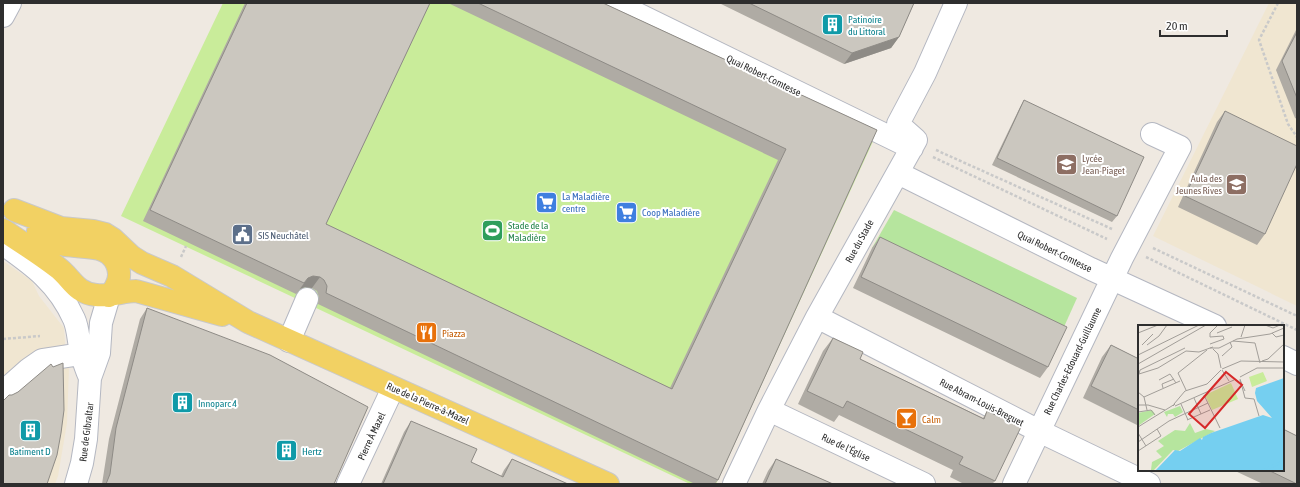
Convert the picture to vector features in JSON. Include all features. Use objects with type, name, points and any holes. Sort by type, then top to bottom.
[{"type":"main road","name":"Rue de la Pierre-à-Mazel","points":[[9,206],[43,236],[49,239],[67,245],[101,249],[112,255],[117,263],[119,272],[117,285],[109,296]]},
{"type":"main road","name":"Rue de la Pierre-à-Mazel","points":[[9,206],[60,228],[93,231],[105,234],[113,239],[131,256],[142,263],[172,276],[248,322],[608,484]]},
{"type":"main road","name":"Rue de la Pierre-à-Mazel","points":[[3,230],[13,243],[59,269],[76,287],[90,294],[109,296],[126,291],[136,291],[248,322]]},
{"type":"street","points":[[3,16],[10,3]]},
{"type":"street","name":"Quai Robert-Comtesse","points":[[616,3],[914,144]]},
{"type":"street","points":[[914,144],[898,124],[925,73],[956,3]]},
{"type":"street","name":"Rue Charles-Edouard-Guillaume","points":[[1014,484],[1112,279],[1180,147],[1152,134]]},
{"type":"street","name":"Rue du Stade","points":[[734,484],[768,410],[817,317],[914,144]]},
{"type":"street","name":"Quai Robert-Comtesse","points":[[898,173],[1112,279],[1212,325]]},
{"type":"street","points":[[3,235],[13,243]]},
{"type":"street","name":"Rue de la Pierre-à-Mazel","points":[[13,243],[58,291],[74,320]]},
{"type":"street","name":"Rue de Gibraltar","points":[[76,484],[82,463],[86,439],[90,378],[99,353],[101,323],[109,296]]},
{"type":"street","points":[[289,341],[307,299]]},
{"type":"street","name":"Rue Abram-Louis-Breguet","points":[[817,317],[1039,431],[1149,484]]},
{"type":"street","name":"Rue de Gibraltar","points":[[74,320],[79,335],[82,354],[90,378]]},
{"type":"street","points":[[3,392],[28,369],[42,360],[82,354]]},
{"type":"street","points":[[1284,358],[1297,364]]},
{"type":"street","name":"Pierre À Mazel","points":[[348,484],[393,388]]},
{"type":"street","name":"Rue de l'Église","points":[[768,410],[924,484]]},
{"type":"path","points":[[1278,3],[1259,40],[1288,124],[1297,137]]},
{"type":"path","points":[[914,144],[1133,239],[1297,316]]},
{"type":"path","points":[[179,261],[186,246]]},
{"type":"shaded area","points":[[1269,3],[1297,3],[1297,306],[1153,236]]},
{"type":"shaded area","points":[[3,261],[32,281],[39,296],[64,328],[66,357],[69,367],[67,423],[58,476],[55,484],[3,484]]},
{"type":"green space","name":"Stade de la Maladière","points":[[223,3],[589,3],[875,137],[716,484],[690,484],[121,216]]},
{"type":"green space","points":[[894,210],[1077,298],[1059,338],[872,248]]},
{"type":"building","points":[[247,3],[430,3],[326,224],[672,389],[786,149],[478,3],[603,3],[877,130],[718,480],[326,293],[327,286],[324,280],[320,277],[313,276],[308,278],[304,283],[150,210]]},
{"type":"building","name":"Patinoire du Littoral","points":[[749,3],[914,3],[899,37],[852,53]]},
{"type":"building","points":[[1297,32],[1297,98],[1282,61]]},
{"type":"building","name":"Lycée Jean-Piaget","points":[[1024,100],[1144,157],[1117,216],[997,158]]},
{"type":"building","name":"Aula des Jeunes Rives","points":[[1225,111],[1297,146],[1297,164],[1265,234],[1185,196]]},
{"type":"building","points":[[880,237],[1067,327],[1048,367],[861,277]]},
{"type":"building","points":[[147,308],[270,355],[368,407],[334,484],[106,484],[110,474],[116,428]]},
{"type":"building","points":[[833,338],[863,352],[860,359],[984,419],[987,411],[1021,427],[995,481],[959,464],[963,457],[847,401],[843,408],[807,391]]},
{"type":"building","points":[[1111,345],[1138,358],[1138,410],[1091,386]]},
{"type":"building","name":"Batiment D","points":[[63,363],[64,410],[61,433],[57,455],[47,484],[3,484],[3,401],[9,395],[18,392],[51,364],[53,367]]},
{"type":"building","points":[[411,421],[477,449],[471,462],[503,477],[512,459],[568,484],[383,484]]},
{"type":"building","points":[[1284,430],[1297,436],[1297,484],[1270,471],[1284,471]]},
{"type":"building","points":[[776,459],[833,484],[765,484]]},
{"type":"place","name":"Patinoire du Littoral","points":[[833,25]]},
{"type":"place","name":"Lycée Jean-Piaget","points":[[1066,164]]},
{"type":"place","name":"Aula des Jeunes Rives","points":[[1237,184]]},
{"type":"place","name":"La Maladière centre","points":[[547,202]]},
{"type":"place","name":"Coop Maladière","points":[[626,212]]},
{"type":"place","name":"Stade de la Maladière","points":[[493,231]]},
{"type":"place","name":"SIS Neuchâtel","points":[[243,235]]},
{"type":"place","name":"Piazza","points":[[426,333]]},
{"type":"place","name":"Innoparc 4","points":[[182,403]]},
{"type":"place","name":"Calm","points":[[906,419]]},
{"type":"place","name":"Batiment D","points":[[30,431]]},
{"type":"place","name":"Hertz","points":[[286,451]]}]
